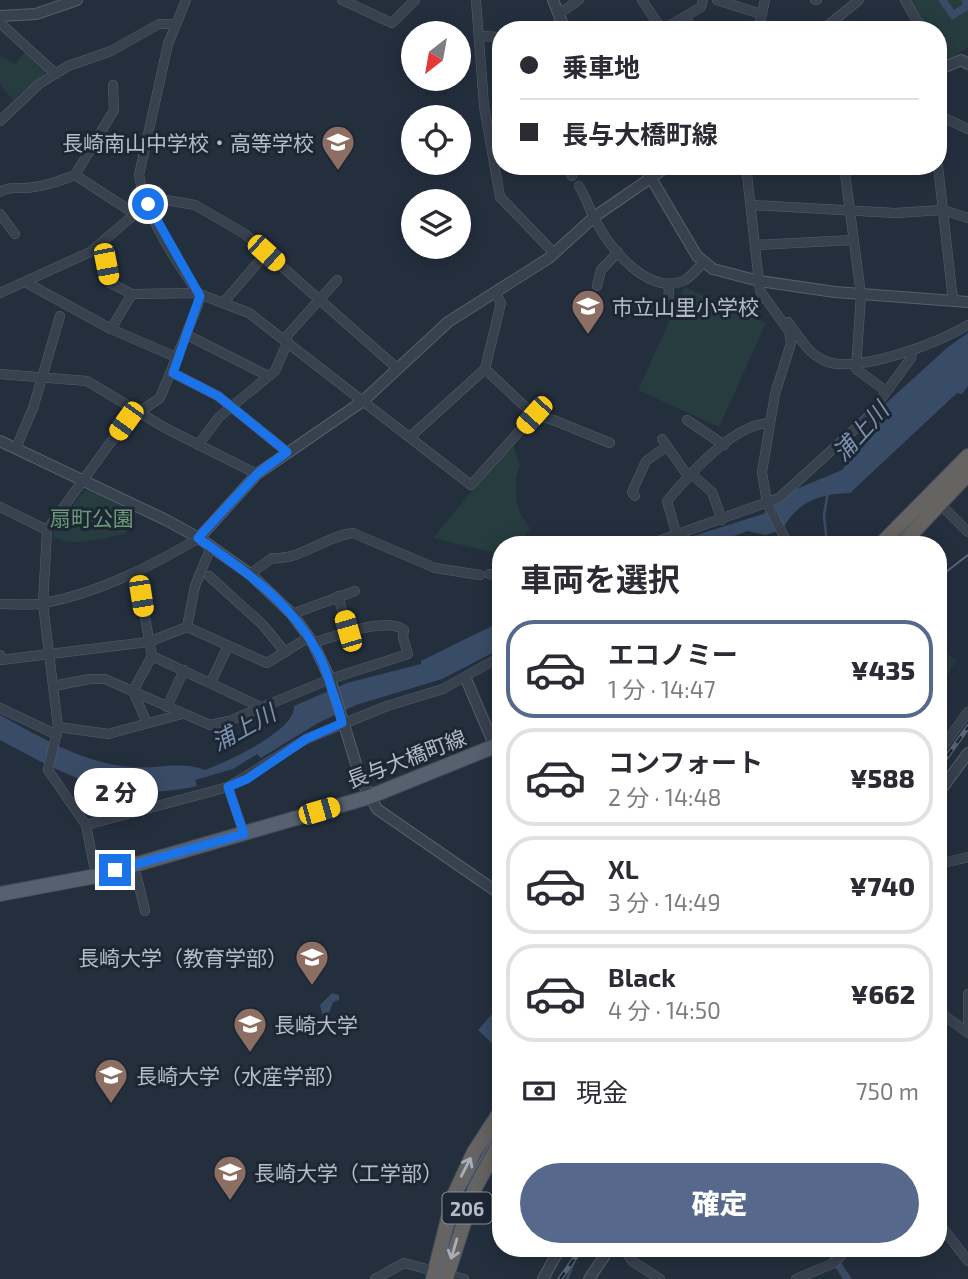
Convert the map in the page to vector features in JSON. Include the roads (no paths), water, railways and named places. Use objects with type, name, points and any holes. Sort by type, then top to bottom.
[{"type":"highway","points":[[908,536],[968,456]]},
{"type":"highway","points":[[891,536],[968,474]]},
{"type":"highway","name":"206","points":[[440,1276],[450,1209],[463,1172],[492,1125]]},
{"type":"highway","name":"206","points":[[440,1276],[475,1188],[492,1159]]},
{"type":"main road","name":"長与大橋町線","points":[[0,894],[96,876],[244,834],[369,797],[492,748]]},
{"type":"street","points":[[0,16],[36,14],[77,0]]},
{"type":"street","points":[[96,876],[86,825],[48,771],[57,733],[43,604],[47,530],[126,421],[160,398],[173,373],[198,305],[197,293],[148,204],[139,175],[174,24],[186,0]]},
{"type":"street","points":[[342,0],[392,23],[415,0]]},
{"type":"street","points":[[476,0],[484,106],[492,152]]},
{"type":"street","points":[[553,0],[559,21]]},
{"type":"street","points":[[563,21],[579,0]]},
{"type":"street","points":[[642,0],[656,21]]},
{"type":"street","points":[[677,21],[701,7],[704,0]]},
{"type":"street","points":[[718,0],[761,14]]},
{"type":"street","points":[[760,21],[765,0]]},
{"type":"street","points":[[833,21],[859,0]]},
{"type":"street","points":[[905,0],[917,21]]},
{"type":"street","points":[[686,16],[688,21]]},
{"type":"street","points":[[0,23],[56,74]]},
{"type":"street","points":[[0,121],[39,84],[68,66],[111,51],[159,24],[174,24]]},
{"type":"street","points":[[479,36],[492,37]]},
{"type":"street","points":[[947,67],[965,60]]},
{"type":"street","points":[[0,192],[12,186],[23,188],[53,183],[75,175],[114,110],[113,85]]},
{"type":"street","points":[[947,119],[968,129]]},
{"type":"street","points":[[75,175],[135,214]]},
{"type":"street","points":[[496,175],[500,197],[554,253]]},
{"type":"street","points":[[649,175],[703,263],[759,281],[861,295],[968,302]]},
{"type":"street","points":[[0,604],[43,604],[137,573],[198,538],[257,474],[363,401],[448,323],[554,253],[594,217],[655,175]]},
{"type":"street","points":[[747,175],[760,291],[789,331],[791,343],[775,394],[762,472],[769,507],[784,536]]},
{"type":"street","points":[[845,175],[861,295],[856,369],[886,391]]},
{"type":"street","points":[[939,175],[953,301]]},
{"type":"street","points":[[579,186],[591,205],[594,217],[618,252],[639,273],[669,284],[683,281],[703,263]]},
{"type":"street","points":[[0,293],[102,245],[148,204],[166,200],[195,205],[244,234],[398,369]]},
{"type":"street","points":[[751,205],[850,211],[943,210],[968,218]]},
{"type":"street","points":[[0,214],[15,234]]},
{"type":"street","points":[[756,245],[853,240]]},
{"type":"street","points":[[102,245],[110,283],[132,294],[197,293],[249,313],[286,339],[471,485],[534,415]]},
{"type":"street","points":[[597,286],[601,270],[618,252]]},
{"type":"street","points":[[224,302],[266,253]]},
{"type":"street","points":[[198,445],[231,407],[277,367],[286,339],[337,280]]},
{"type":"street","points":[[25,282],[111,329],[178,358]]},
{"type":"street","points":[[667,312],[669,284]]},
{"type":"street","points":[[410,437],[485,369],[501,303],[495,292]]},
{"type":"street","points":[[111,329],[132,294]]},
{"type":"street","points":[[770,304],[814,355],[848,366],[946,339],[968,325]]},
{"type":"street","points":[[16,448],[33,408],[60,316]]},
{"type":"street","points":[[187,335],[268,376]]},
{"type":"street","points":[[770,423],[749,427],[689,474],[667,501],[677,536],[769,507],[867,418],[911,358],[912,350]]},
{"type":"street","points":[[485,369],[534,415],[610,443]]},
{"type":"street","points":[[173,373],[218,396],[287,452]]},
{"type":"street","points":[[0,374],[87,381],[198,445],[257,474]]},
{"type":"street","points":[[687,420],[724,445]]},
{"type":"street","points":[[0,441],[198,538],[250,574],[292,614],[311,640],[330,682],[369,797],[388,820],[492,889]]},
{"type":"street","points":[[635,496],[632,492],[646,461],[665,443],[689,474],[712,492],[722,520]]},
{"type":"street","points":[[935,500],[968,532]]},
{"type":"street","points":[[0,507],[47,530]]},
{"type":"street","points":[[250,574],[272,558],[284,559],[342,534],[353,533],[435,568],[492,576]]},
{"type":"street","points":[[187,627],[195,586],[211,547]]},
{"type":"street","points":[[133,691],[152,656],[137,573]]},
{"type":"street","points":[[209,576],[262,625],[285,652]]},
{"type":"street","points":[[292,614],[355,591]]},
{"type":"street","points":[[338,596],[348,631]]},
{"type":"street","points":[[0,655],[1,660],[148,642],[187,627],[264,663],[311,640],[379,626],[400,627],[404,630],[403,638],[408,654],[229,722],[210,725],[105,680],[90,678],[53,685]]},
{"type":"street","points":[[211,682],[228,646]]},
{"type":"street","points":[[152,656],[263,708]]},
{"type":"street","points":[[86,825],[228,787],[247,779],[306,739],[341,720],[466,679],[492,662]]},
{"type":"street","points":[[167,707],[184,670]]},
{"type":"street","points":[[466,679],[492,733]]},
{"type":"street","points":[[133,691],[147,723]]},
{"type":"street","points":[[0,708],[57,733],[108,734],[182,714]]},
{"type":"street","points":[[947,741],[968,712]]},
{"type":"street","points":[[947,782],[968,753]]},
{"type":"street","points":[[228,787],[244,834]]},
{"type":"street","points":[[947,861],[968,857]]},
{"type":"street","points":[[134,865],[145,911]]},
{"type":"street","points":[[968,995],[968,1022]]},
{"type":"street","points":[[947,1018],[968,1033]]},
{"type":"street","points":[[947,1234],[968,1261]]},
{"type":"street","points":[[543,1279],[555,1257]]},
{"type":"street","points":[[589,1279],[604,1257]]},
{"type":"street","points":[[629,1257],[660,1279]]},
{"type":"street","points":[[802,1278],[834,1263],[840,1257]]},
{"type":"street","points":[[375,1279],[387,1277],[404,1263],[440,1276],[464,1279]]},
{"type":"water","points":[[938,0],[947,0],[954,10],[963,4],[961,0],[968,0],[968,10],[952,20]]},
{"type":"water","points":[[968,333],[968,386],[962,394],[957,393],[850,493],[828,495],[810,501],[794,513],[782,530],[765,535],[748,531],[734,536],[693,536],[763,514],[794,490],[842,470],[864,442],[882,407],[948,347]]},
{"type":"water","points":[[492,626],[492,653],[442,679],[356,705],[318,723],[261,758],[257,754],[233,769],[195,780],[197,786],[141,792],[94,784],[71,776],[0,740],[0,715],[62,748],[113,765],[140,768],[178,765],[205,770],[243,753],[272,735],[292,716],[294,706],[347,683],[421,664],[421,661]]},
{"type":"water","points":[[332,993],[339,995],[339,1000],[333,1002],[327,1019],[323,1017],[320,1005]]},
{"type":"water","points":[[492,1014],[492,1043],[478,1030]]},
{"type":"water","points":[[829,1257],[837,1257],[852,1279],[843,1279]]},
{"type":"waterway","points":[[826,536],[824,515],[828,492]]},
{"type":"waterway","points":[[567,1279],[576,1257]]},
{"type":"tram line","points":[[947,571],[968,555]]},
{"type":"tram line","points":[[437,1279],[463,1191],[492,1138]]},
{"type":"railway","points":[[947,756],[968,727]]},
{"type":"railway","points":[[560,1279],[576,1257]]},
{"type":"place","name":"長崎南山中学校・高等学校","points":[[338,172]]},
{"type":"place","name":"市立山里小学校","points":[[588,336]]},
{"type":"place","name":"長崎大学（教育学部）","points":[[312,987]]},
{"type":"place","name":"長崎大学","points":[[250,1054]]},
{"type":"place","name":"長崎大学（水産学部）","points":[[111,1105]]},
{"type":"place","name":"長崎大学（工学部）","points":[[230,1202]]},
{"type":"water label","name":"浦上川","points":[[860,431]]},
{"type":"water label","name":"浦上川","points":[[243,727]]},
{"type":"park label","name":"扇町公園","points":[[92,517]]}]
